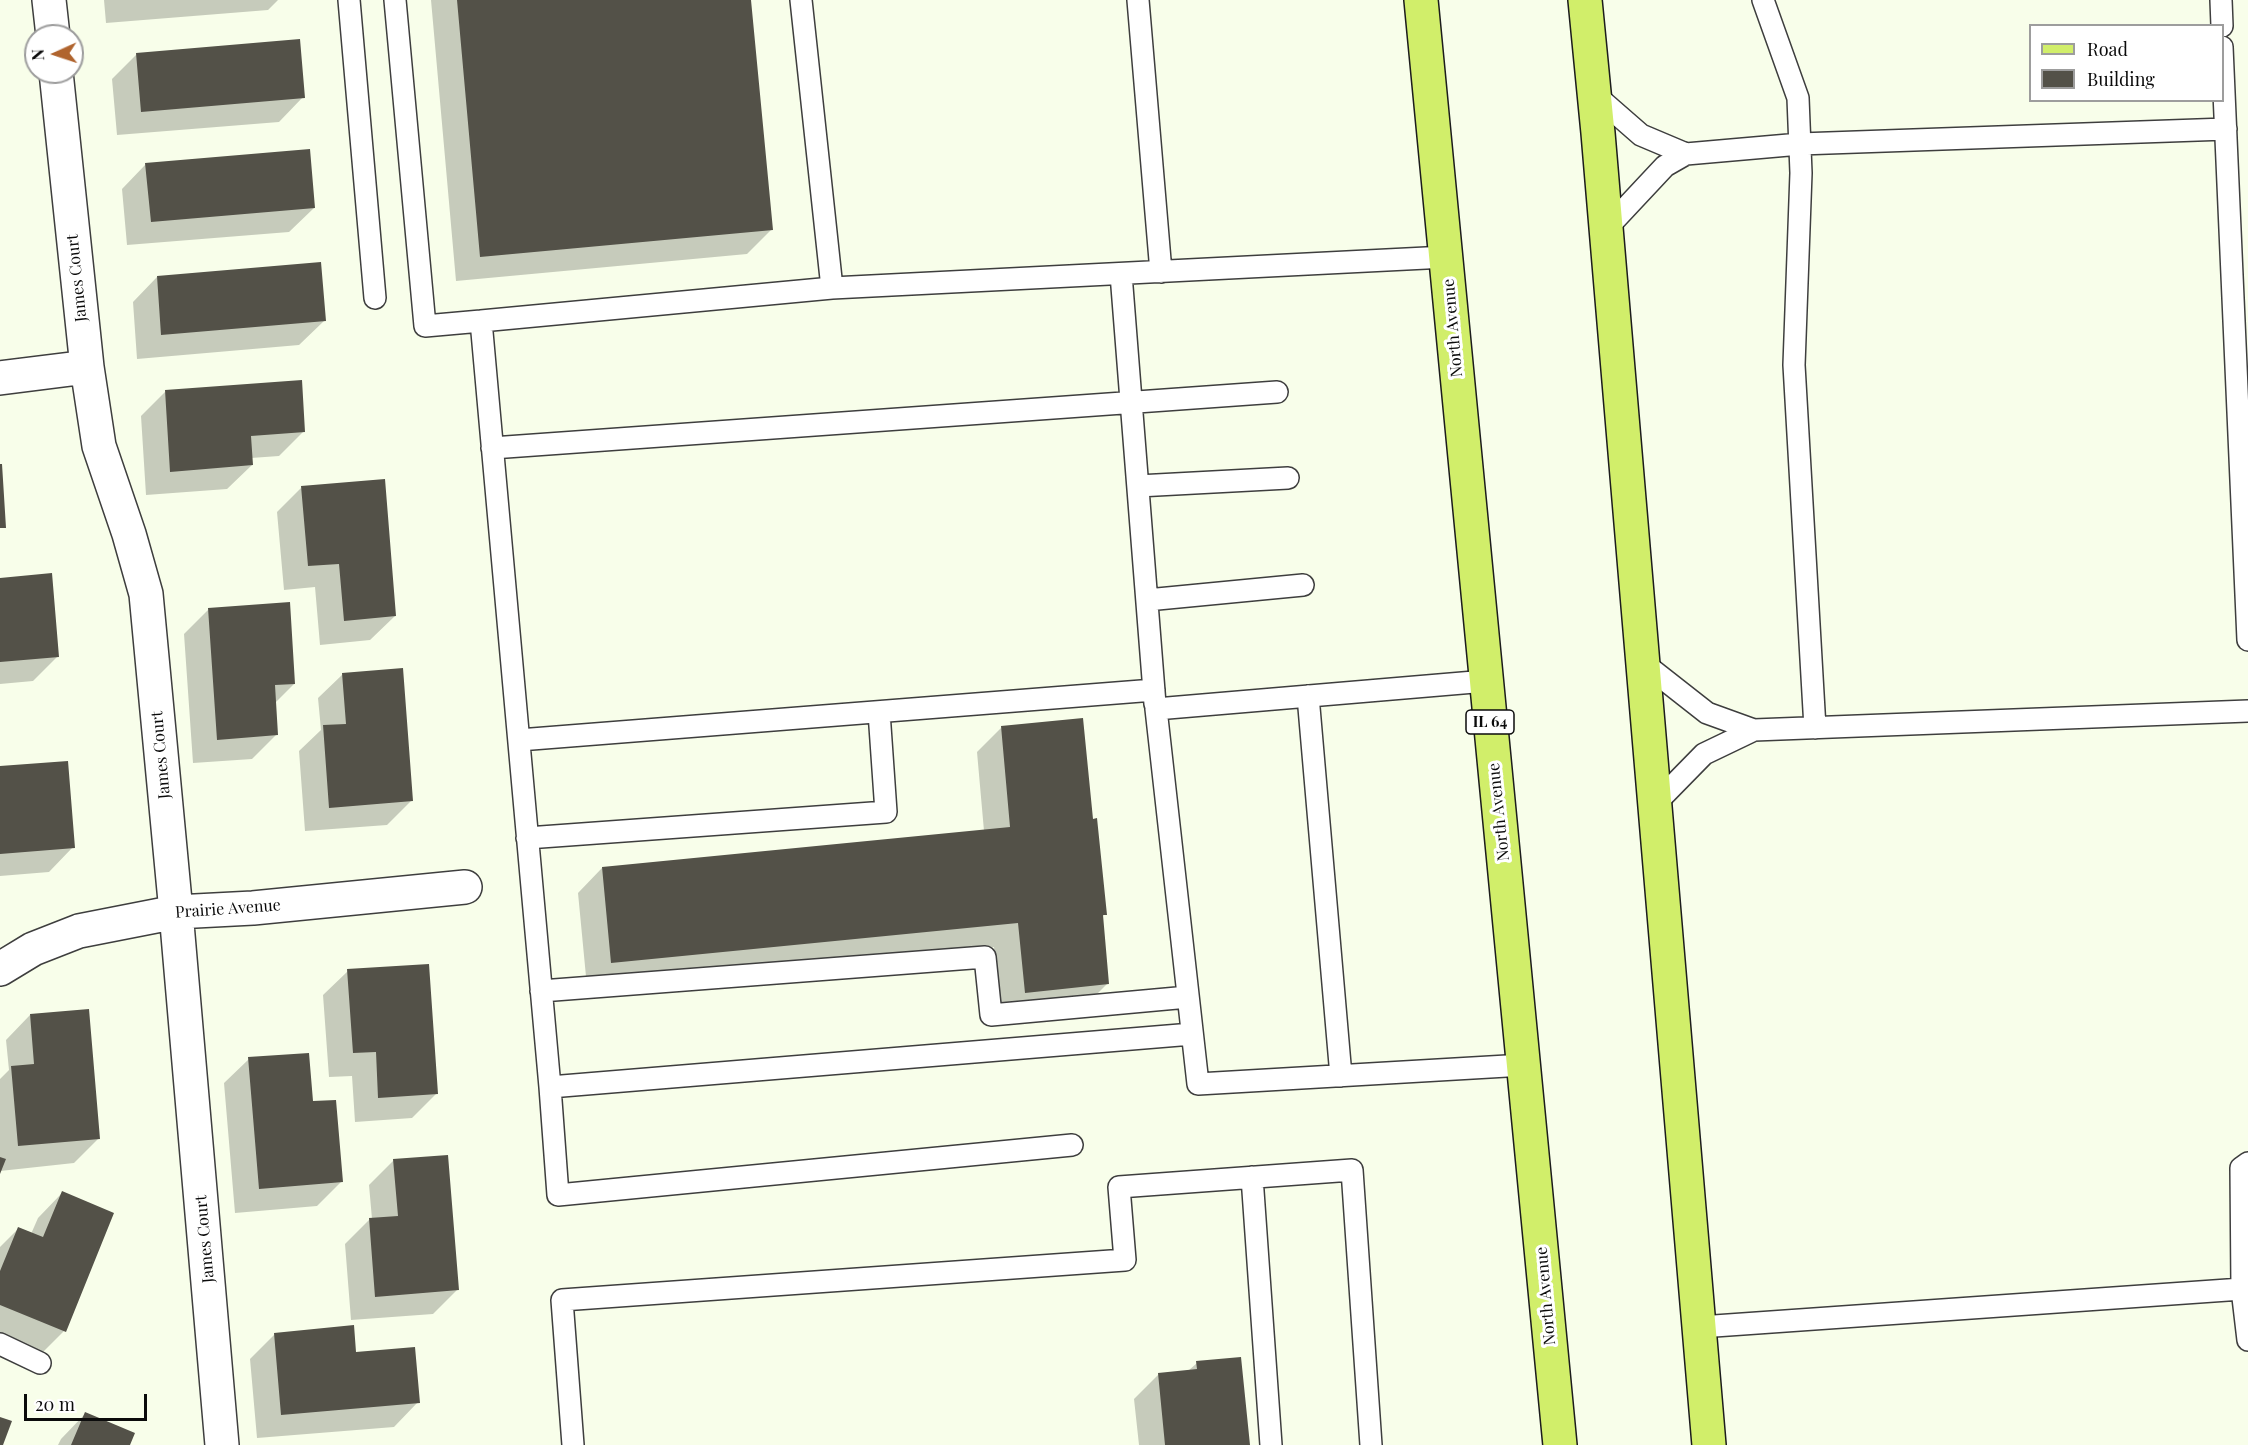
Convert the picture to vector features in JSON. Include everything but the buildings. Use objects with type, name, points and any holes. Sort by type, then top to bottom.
[{"type":"main road","name":"North Avenue","points":[[1421,0],[1560,1445]]},
{"type":"main road","points":[[1585,0],[1709,1445]]},
{"type":"street","points":[[49,0],[52,24]]},
{"type":"street","name":"James Court","points":[[57,84],[87,367],[99,446],[129,534],[146,594],[222,1445]]},
{"type":"street","points":[[0,378],[87,367]]},
{"type":"street","name":"Prairie Avenue","points":[[0,969],[33,949],[79,931],[176,912],[253,908],[465,887]]},
{"type":"lane","points":[[349,0],[375,298]]},
{"type":"lane","points":[[395,0],[425,326],[832,288],[1446,257]]},
{"type":"lane","points":[[801,0],[832,288]]},
{"type":"lane","points":[[1138,0],[1161,272]]},
{"type":"lane","points":[[1763,0],[1798,98],[1801,173],[1794,365],[1815,728]]},
{"type":"lane","points":[[2221,0],[2222,24]]},
{"type":"lane","points":[[2224,74],[2248,640]]},
{"type":"lane","points":[[1594,93],[1641,135],[1686,154]]},
{"type":"lane","points":[[1606,229],[1665,166],[1686,154],[1800,144],[2226,129]]},
{"type":"lane","points":[[1121,274],[1155,699],[1198,1084],[1524,1065]]},
{"type":"lane","points":[[481,321],[558,1195],[1072,1145]]},
{"type":"lane","points":[[492,448],[1277,392]]},
{"type":"lane","points":[[1138,486],[1288,478]]},
{"type":"lane","points":[[1147,600],[1303,585]]},
{"type":"lane","points":[[1642,662],[1707,713],[1754,730],[2248,711]]},
{"type":"lane","points":[[519,740],[879,712],[1155,699],[1308,696],[1486,681]]},
{"type":"lane","points":[[1308,696],[1341,1076]]},
{"type":"lane","points":[[527,838],[886,812],[879,712]]},
{"type":"lane","points":[[1654,806],[1704,754],[1754,730]]},
{"type":"lane","points":[[541,991],[985,957],[991,1015],[1188,997]]},
{"type":"lane","points":[[550,1087],[1192,1034]]},
{"type":"lane","points":[[2248,1164],[2241,1168],[2242,1289],[2248,1340]]},
{"type":"lane","points":[[573,1445],[562,1300],[1125,1260],[1119,1187],[1352,1170],[1371,1445]]},
{"type":"lane","points":[[1252,1178],[1271,1445]]},
{"type":"lane","points":[[1700,1327],[2242,1289]]},
{"type":"lane","points":[[0,1344],[40,1363]]}]
